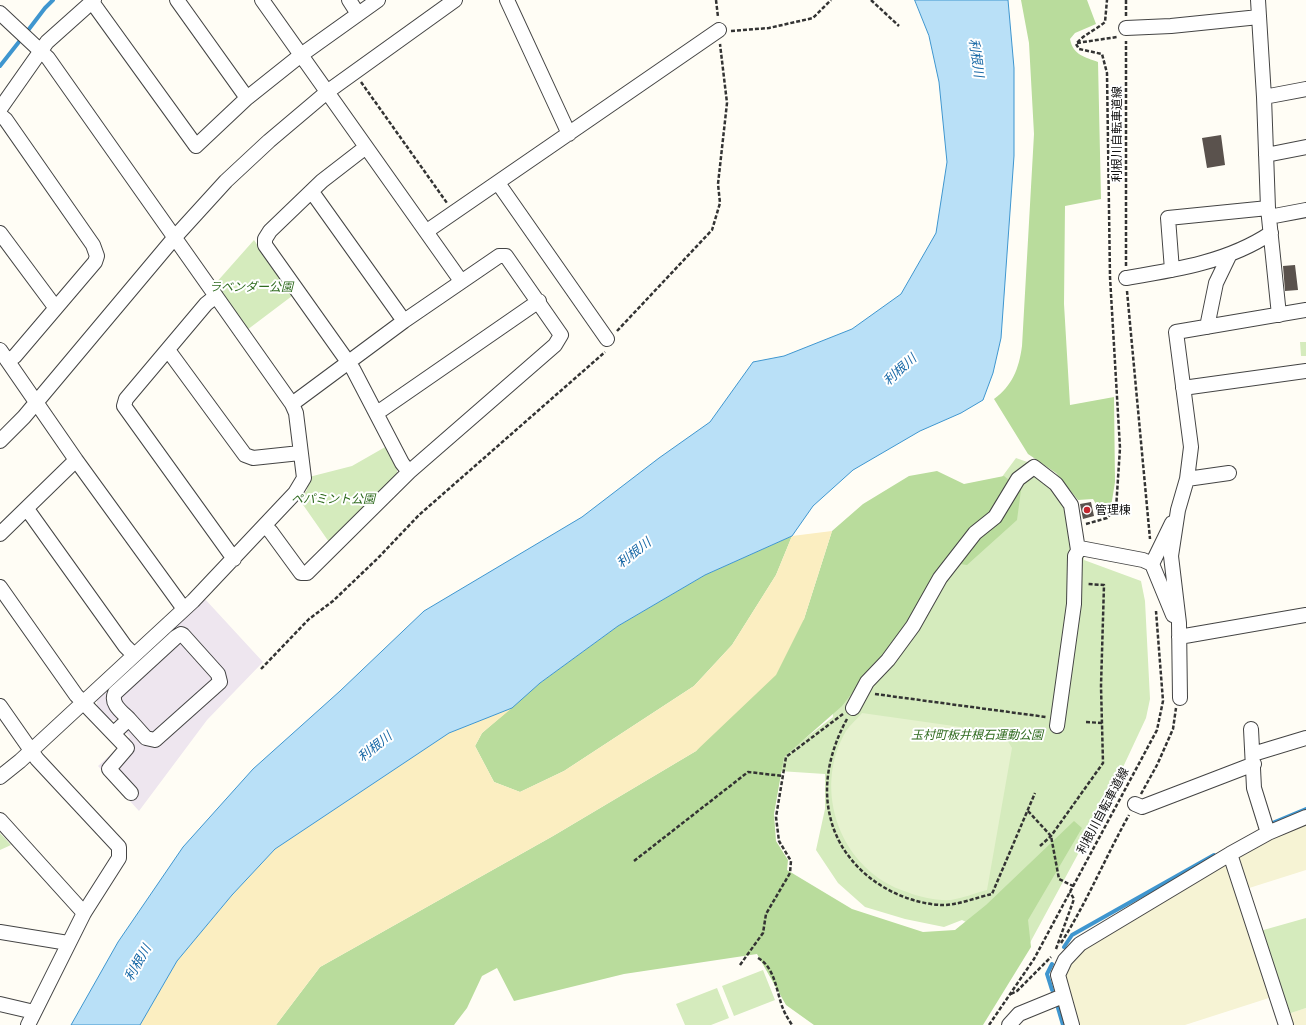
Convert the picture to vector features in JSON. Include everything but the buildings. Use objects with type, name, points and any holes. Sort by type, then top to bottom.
[{"type":"street","points":[[177,0],[247,98]]},
{"type":"street","points":[[262,0],[461,281]]},
{"type":"street","points":[[348,0],[358,14]]},
{"type":"street","points":[[0,109],[36,46],[47,42],[93,1],[196,146],[247,98],[301,55],[378,0]]},
{"type":"street","points":[[0,441],[37,402],[175,237],[226,181],[269,141],[327,92],[455,0]]},
{"type":"street","points":[[507,0],[569,134]]},
{"type":"street","points":[[1258,0],[1269,213],[1279,315]]},
{"type":"street","points":[[0,13],[36,46],[175,237],[292,404],[296,413],[304,478],[300,487],[265,526],[184,610],[84,703],[0,776]]},
{"type":"street","points":[[1126,32],[1171,26],[1259,18]]},
{"type":"street","points":[[427,231],[719,30]]},
{"type":"street","points":[[1264,98],[1306,89]]},
{"type":"street","points":[[0,115],[6,120],[96,250],[97,256],[95,262],[55,307],[15,356],[4,356]]},
{"type":"street","points":[[366,147],[322,181],[270,230],[265,239],[265,245],[347,361],[377,413],[402,463],[409,472]]},
{"type":"street","points":[[1266,155],[1306,147]]},
{"type":"street","points":[[498,183],[608,339]]},
{"type":"street","points":[[312,192],[404,321]]},
{"type":"street","points":[[1172,270],[1168,218],[1306,210]]},
{"type":"street","points":[[0,233],[55,307]]},
{"type":"street","points":[[1126,278],[1172,270],[1230,254],[1252,246],[1271,233]]},
{"type":"street","points":[[1207,327],[1216,283],[1230,254]]},
{"type":"street","points":[[265,526],[272,532],[301,573],[307,573],[409,472],[559,341],[560,332],[539,300],[506,256],[499,256],[347,361],[292,404]]},
{"type":"street","points":[[216,296],[206,304],[126,400],[124,406],[234,559]]},
{"type":"street","points":[[377,413],[539,300]]},
{"type":"street","points":[[1180,698],[1179,630],[1171,556],[1178,510],[1187,479],[1191,447],[1176,332],[1306,310]]},
{"type":"street","points":[[168,350],[245,455],[253,458],[300,453]]},
{"type":"street","points":[[4,356],[76,460],[184,610]]},
{"type":"street","points":[[1183,388],[1306,371]]},
{"type":"street","points":[[0,534],[76,460]]},
{"type":"street","points":[[853,708],[866,682],[888,660],[913,626],[940,578],[975,533],[995,517],[1018,480],[1034,467],[1056,484],[1071,505],[1078,550],[1075,556],[1074,604],[1058,723]]},
{"type":"street","points":[[1187,479],[1229,473]]},
{"type":"street","points":[[27,509],[125,646],[134,656]]},
{"type":"street","points":[[1152,564],[1178,510]]},
{"type":"street","points":[[1078,550],[1080,548],[1143,560],[1152,564],[1179,630]]},
{"type":"street","points":[[0,587],[76,695],[128,750],[110,769],[131,794]]},
{"type":"street","points":[[1179,630],[1306,615]]},
{"type":"street","points":[[181,634],[183,635],[218,674],[220,682],[155,740],[146,738],[129,720],[115,704],[113,699],[115,693],[176,637],[181,634]]},
{"type":"street","points":[[0,706],[37,759],[119,847],[119,858],[84,913],[28,1025]]},
{"type":"street","points":[[118,738],[129,720]]},
{"type":"street","points":[[1251,729],[1254,759],[1254,788],[1268,834]]},
{"type":"street","points":[[1136,804],[1142,807],[1306,738]]},
{"type":"street","points":[[1072,1025],[1058,975],[1060,957],[1097,933],[1230,854],[1268,834],[1306,817]]},
{"type":"street","points":[[0,820],[84,913]]},
{"type":"street","points":[[1230,854],[1286,1025]]},
{"type":"street","points":[[0,932],[68,943]]},
{"type":"street","points":[[1009,1025],[1019,1014],[1063,996]]},
{"type":"street","points":[[0,1004],[34,1012]]},
{"type":"path","points":[[719,30],[729,31],[736,29],[762,29],[813,18],[831,0]]},
{"type":"path","points":[[871,0],[899,26]]},
{"type":"path","points":[[1076,44],[1082,36],[1095,30],[1105,22],[1107,0]]},
{"type":"path","name":"利根川自転車道線","points":[[1126,0],[1126,278],[1150,542]]},
{"type":"path","points":[[1076,44],[1126,32]]},
{"type":"path","points":[[1075,531],[1088,523],[1107,518],[1116,509],[1120,448],[1110,277],[1107,73],[1102,54],[1079,49],[1076,44]]},
{"type":"path","points":[[359,78],[454,213]]},
{"type":"path","points":[[1040,846],[1051,836],[1103,762],[1102,723],[1104,585],[1092,585]]},
{"type":"path","name":"利根川自転車道線","points":[[989,1025],[1034,959],[1157,730],[1163,700],[1163,677],[1156,608]]},
{"type":"path","points":[[862,692],[1058,723]]},
{"type":"path","points":[[1009,995],[1017,991],[1042,964],[1060,957],[1072,926],[1111,847],[1157,765],[1173,729],[1176,709],[1180,698]]},
{"type":"path","points":[[740,965],[763,933],[766,914],[790,873],[791,861],[779,841],[776,817],[786,757],[853,708]]},
{"type":"path","points":[[853,708],[837,736],[829,766],[827,791],[830,816],[837,836],[850,859],[875,883],[907,900],[943,905],[992,894],[1035,793]]},
{"type":"path","points":[[1086,722],[1102,723]]},
{"type":"path","points":[[634,861],[748,772],[783,776]]},
{"type":"path","points":[[1028,811],[1051,836],[1060,879],[1073,886]]},
{"type":"path","points":[[1060,957],[1074,899],[1070,892]]},
{"type":"path","points":[[758,958],[764,961],[770,970],[784,1011],[792,1025]]},
{"type":"shaded area","points":[[204,598],[263,662],[207,720],[139,811],[98,766],[130,737],[115,720],[109,720],[97,707],[97,698]]},
{"type":"shaded area","points":[[1306,822],[1306,870],[1246,889],[1235,857]]},
{"type":"shaded area","points":[[1222,865],[1230,866],[1272,997],[1185,1025],[1079,1025],[1063,976],[1069,965],[1088,946]]},
{"type":"shaded area","points":[[1306,1008],[1306,1025],[1292,1025],[1288,1014]]},
{"type":"green space","points":[[1021,0],[1087,0],[1096,24],[1075,33],[1070,39],[1074,49],[1080,55],[1098,62],[1101,199],[1065,206],[1064,304],[1070,405],[1114,397],[1115,482],[1111,507],[1100,511],[1093,499],[1078,500],[1056,473],[1028,454],[994,399],[1006,388],[1014,376],[1019,362],[1022,346],[1034,134],[1029,43]]},
{"type":"green space","name":"ラベンダー公園","points":[[254,240],[292,296],[247,330],[215,284]]},
{"type":"green space","points":[[1300,342],[1306,342],[1306,356],[1301,356]]},
{"type":"green space","name":"ペパミント公園","points":[[387,446],[397,466],[397,474],[329,542],[299,499],[307,490],[309,477],[352,466]]},
{"type":"green space","name":"玉村町板井根石運動公園","points":[[1016,458],[1033,464],[1057,481],[1083,539],[1084,560],[1141,581],[1145,601],[1150,699],[1146,718],[1110,795],[1025,952],[962,920],[944,927],[905,919],[865,907],[838,883],[816,850],[825,809],[825,774],[779,771],[781,757],[833,717],[830,676],[979,508]]},
{"type":"green space","points":[[937,471],[964,484],[1004,476],[1021,490],[1017,520],[967,565],[953,563],[931,596],[896,637],[842,706],[784,757],[774,814],[776,841],[788,860],[787,870],[852,909],[923,932],[955,930],[986,905],[1074,821],[1082,828],[1028,920],[1031,947],[983,1025],[814,1025],[786,1005],[757,954],[624,974],[514,1001],[497,968],[482,976],[467,1008],[454,1025],[276,1025],[320,967],[553,836],[696,751],[804,619],[832,531],[863,504],[909,476]]},
{"type":"green space","points":[[792,536],[776,575],[732,645],[694,686],[564,771],[520,792],[494,782],[475,746],[482,733],[540,683],[618,626],[705,575]]},
{"type":"green space","points":[[862,713],[1003,733],[1012,748],[987,890],[951,900],[917,896],[884,882],[865,866],[849,848],[839,826],[833,803],[831,779],[836,754],[846,731]]},
{"type":"green space","points":[[0,833],[11,845],[0,850]]},
{"type":"green space","points":[[1306,918],[1306,1008],[1288,1014],[1260,931]]},
{"type":"green space","points":[[763,970],[775,1000],[734,1016],[722,986]]},
{"type":"green space","points":[[717,988],[729,1018],[711,1025],[685,1025],[676,1004]]},
{"type":"sand","points":[[832,531],[804,619],[776,675],[696,751],[553,836],[320,967],[276,1025],[140,1025],[177,961],[232,895],[275,849],[449,733],[512,708],[482,733],[475,746],[494,782],[520,792],[564,771],[694,686],[732,645],[776,575],[792,536]]},
{"type":"water","name":"利根川","points":[[915,0],[1008,0],[1014,68],[1014,156],[1001,338],[993,373],[983,400],[961,413],[920,431],[853,470],[813,506],[792,536],[705,575],[618,626],[540,683],[512,708],[449,733],[275,849],[232,895],[177,961],[140,1025],[71,1025],[118,942],[183,847],[253,769],[340,691],[424,611],[582,517],[659,458],[710,422],[753,362],[784,356],[852,329],[901,294],[936,233],[947,162],[939,82],[929,36]]},
{"type":"waterway","points":[[26,33],[53,0]]},
{"type":"waterway","points":[[0,66],[22,38]]},
{"type":"waterway","points":[[1270,824],[1306,809]]},
{"type":"waterway","points":[[1064,947],[1072,935],[1214,855]]},
{"type":"waterway","points":[[1052,964],[1047,974],[1052,990]]},
{"type":"waterway","points":[[1058,1008],[1063,1025]]},
{"type":"place","name":"管理棟","points":[[1087,510]]}]
